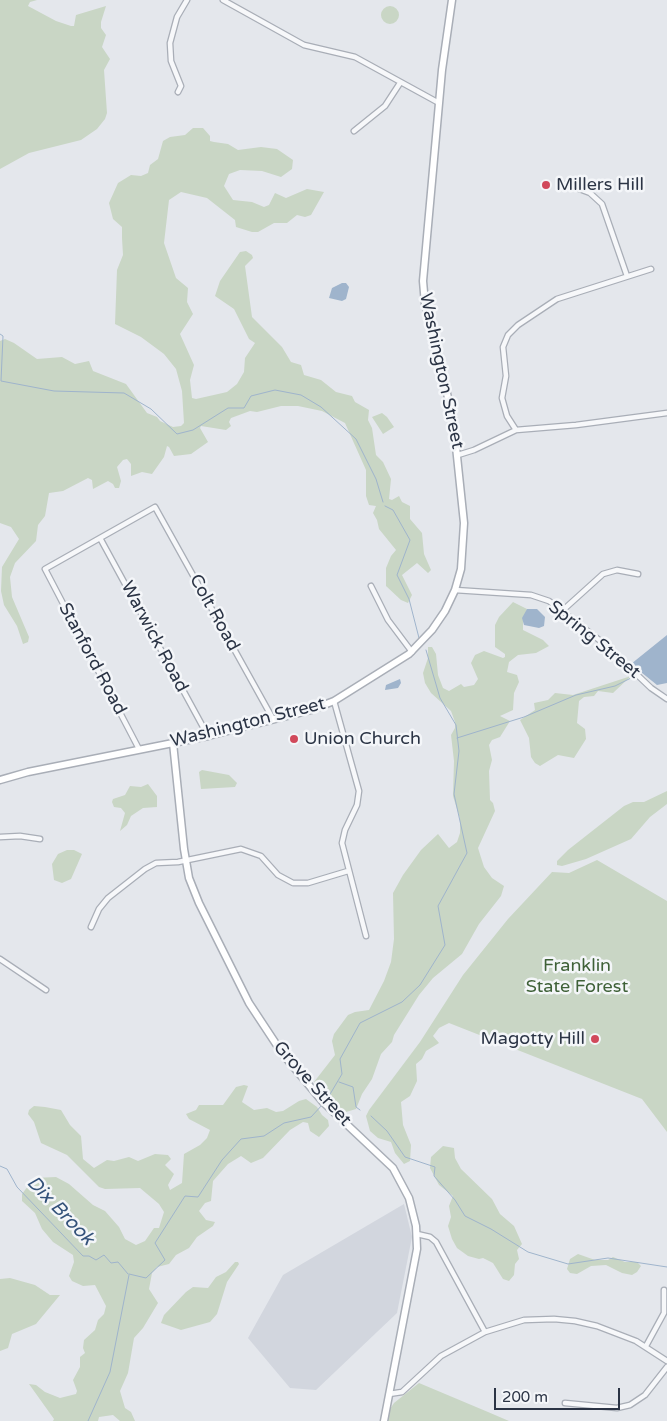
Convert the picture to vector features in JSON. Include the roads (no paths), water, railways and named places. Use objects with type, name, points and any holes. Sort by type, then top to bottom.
[{"type":"main road","name":"Washington Street","points":[[0,780],[28,772],[208,736],[334,701],[392,667],[412,652],[432,630],[455,590],[464,543],[458,455],[451,407],[437,337],[424,298],[423,268],[439,104],[452,0]]},
{"type":"main road","name":"Grove Street","points":[[173,743],[189,878],[199,903],[250,1003],[274,1043],[324,1103],[386,1160],[398,1176],[409,1199],[417,1234],[414,1269],[384,1421]]},
{"type":"street","points":[[178,92],[181,86],[171,61],[170,43],[174,25],[187,0]]},
{"type":"street","points":[[223,0],[270,28],[304,45],[354,56],[439,104]]},
{"type":"street","points":[[354,131],[385,106],[400,83]]},
{"type":"street","points":[[566,184],[590,193],[602,204],[627,276]]},
{"type":"street","points":[[516,430],[507,416],[502,398],[506,376],[503,346],[508,335],[518,325],[557,298],[651,269]]},
{"type":"street","points":[[458,455],[474,450],[516,430],[576,425],[667,412]]},
{"type":"street","name":"Colt Road","points":[[100,538],[155,507],[273,719]]},
{"type":"street","name":"Stanford Road","points":[[100,538],[44,569],[139,749]]},
{"type":"street","name":"Warwick Road","points":[[100,538],[208,736]]},
{"type":"street","points":[[562,611],[603,574],[617,570],[638,574]]},
{"type":"street","points":[[372,586],[388,620],[412,652]]},
{"type":"street","name":"Spring Street","points":[[455,590],[531,595],[549,601],[607,646],[651,688],[667,699]]},
{"type":"street","points":[[334,701],[359,791],[357,805],[343,836],[343,850],[366,936]]},
{"type":"street","points":[[0,837],[20,836],[40,839]]},
{"type":"street","points":[[91,927],[99,909],[108,898],[145,869],[156,863],[186,860],[232,850],[247,850],[264,858],[282,878],[296,884],[308,883],[348,871]]},
{"type":"street","points":[[0,959],[46,990]]},
{"type":"street","points":[[417,1234],[427,1235],[436,1242],[485,1332]]},
{"type":"street","points":[[646,1346],[664,1313],[664,1290]]},
{"type":"street","points":[[389,1394],[402,1392],[441,1356],[485,1332],[524,1320],[554,1319],[597,1326],[646,1346],[667,1361]]},
{"type":"street","points":[[565,1403],[612,1408],[630,1405],[645,1395],[667,1366]]},
{"type":"water","points":[[346,283],[349,287],[346,299],[342,301],[329,298],[332,288]]},
{"type":"water","points":[[527,609],[537,609],[545,617],[544,626],[539,628],[524,625],[522,618]]},
{"type":"water","points":[[667,635],[667,683],[657,685],[631,664]]},
{"type":"water","points":[[400,679],[401,683],[398,688],[385,690],[386,685]]},
{"type":"waterway","points":[[0,334],[3,336],[1,381],[54,391],[124,393],[151,409],[177,434],[193,430],[228,408],[244,408],[251,396],[275,390],[301,395],[321,407],[356,439],[376,479],[383,502]]},
{"type":"waterway","points":[[385,506],[393,510],[410,540],[397,575],[409,599],[419,638]]},
{"type":"waterway","points":[[326,1101],[342,1074],[340,1059],[360,1023],[402,1002],[420,985],[445,945],[438,906],[467,853],[454,794],[459,751],[456,725],[440,698],[426,650]]},
{"type":"waterway","points":[[457,738],[524,717],[576,695],[615,686],[633,677]]},
{"type":"waterway","points":[[339,1082],[353,1087],[356,1107],[360,1110]]},
{"type":"waterway","points":[[129,1274],[146,1278],[165,1260],[155,1243],[185,1196],[198,1197],[222,1160],[241,1139],[264,1136],[284,1123],[311,1117],[323,1104]]},
{"type":"waterway","points":[[371,1116],[387,1131],[405,1157],[435,1167],[434,1176],[455,1200],[465,1216],[491,1229],[528,1252],[568,1264],[608,1258],[667,1267]]},
{"type":"waterway","name":"Dix Brook","points":[[0,1166],[7,1169],[17,1187],[83,1256],[89,1256],[96,1260],[104,1255],[111,1263],[118,1262],[128,1274]]},
{"type":"waterway","points":[[88,1421],[110,1372],[129,1275]]},
{"type":"place","name":"Millers Hill","points":[[546,185]]},
{"type":"place","name":"Union Church","points":[[294,739]]},
{"type":"place","name":"Magotty Hill","points":[[595,1039]]},
{"type":"park label","name":"Franklin State Forest","points":[[577,976]]}]
